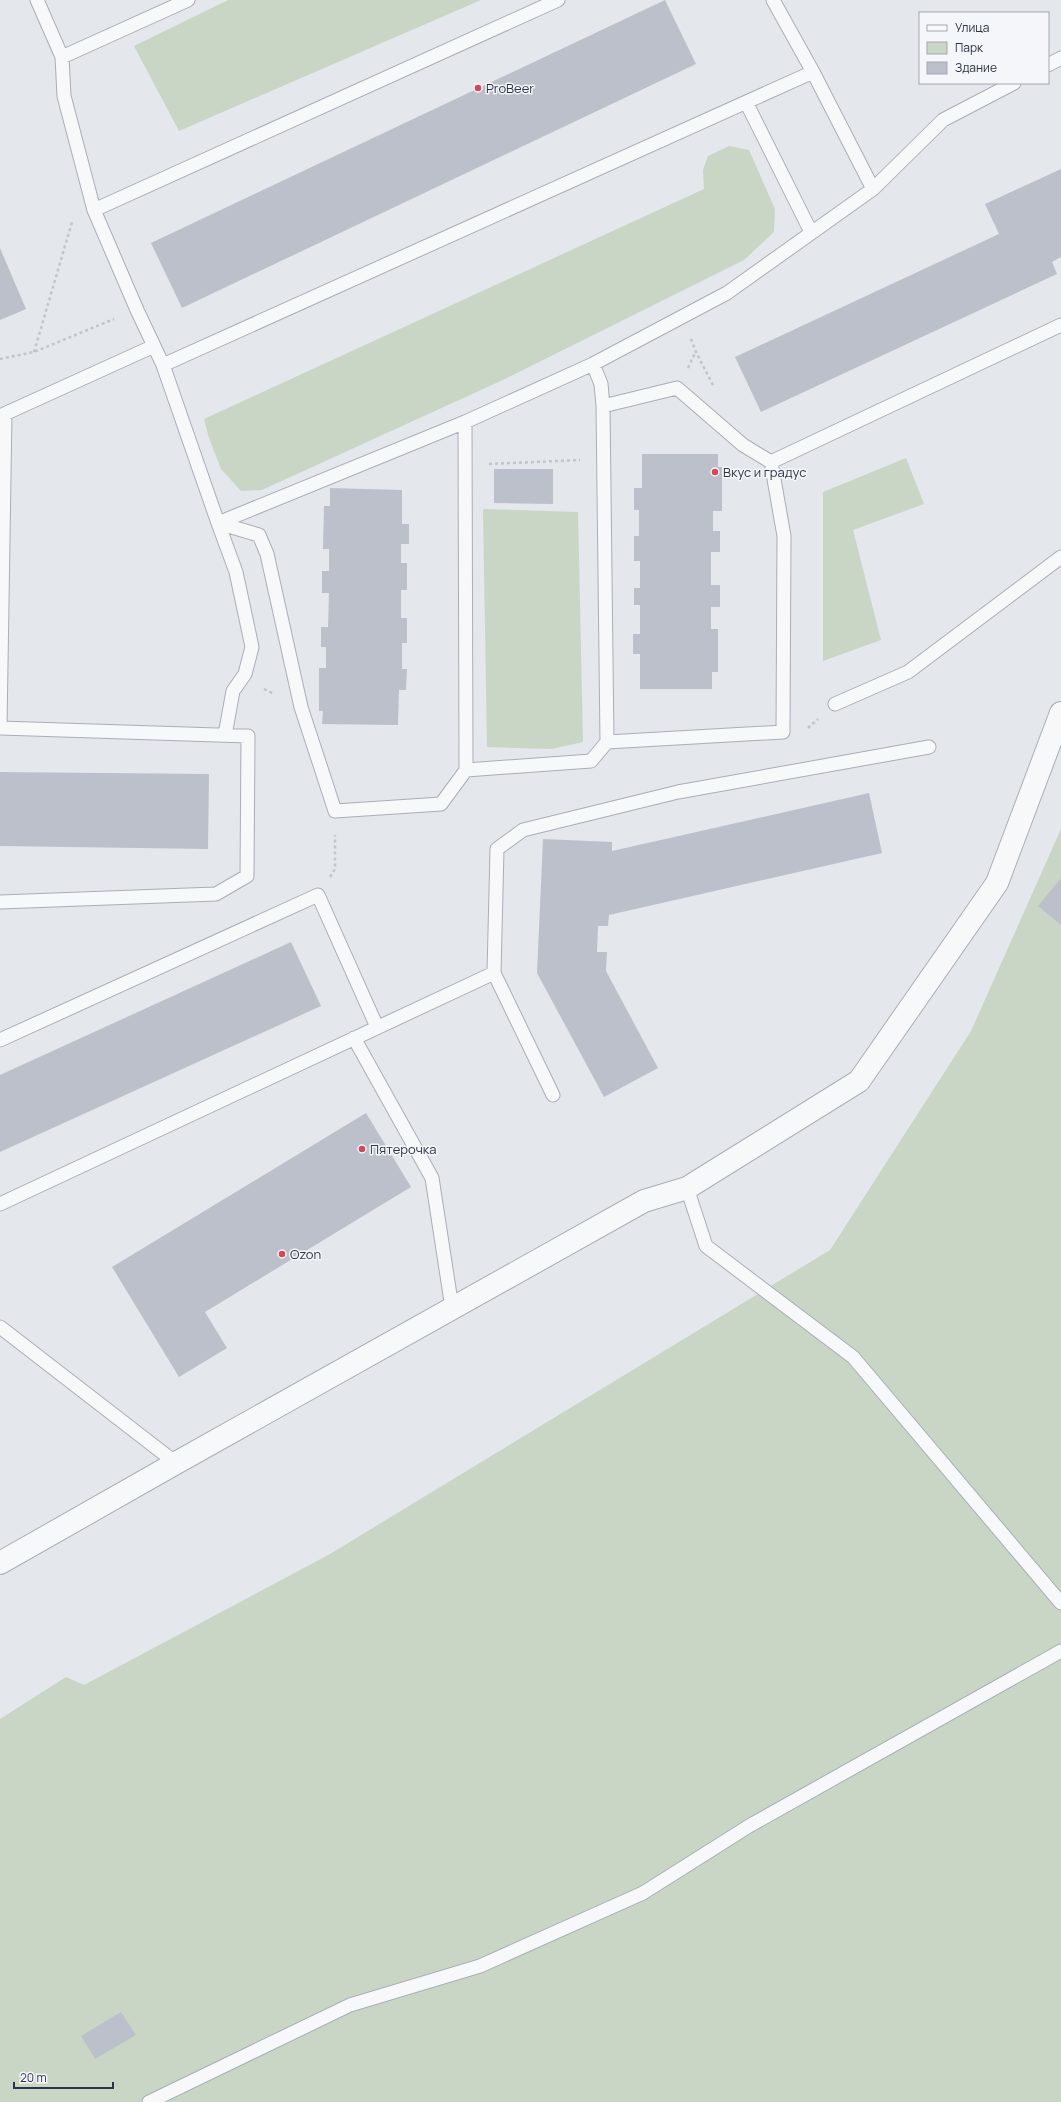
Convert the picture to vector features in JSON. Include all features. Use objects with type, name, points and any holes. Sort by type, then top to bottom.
[{"type":"street","points":[[0,1563],[452,1308],[644,1202],[688,1188],[859,1081],[997,883],[1061,713]]},
{"type":"lane","points":[[37,0],[62,57],[64,96],[94,210],[136,310],[163,365],[236,572],[252,647],[244,674],[234,691],[225,735]]},
{"type":"lane","points":[[62,57],[188,0]]},
{"type":"lane","points":[[94,210],[558,0]]},
{"type":"lane","points":[[773,0],[813,72],[873,189]]},
{"type":"lane","points":[[1049,64],[1061,58]]},
{"type":"lane","points":[[163,365],[813,72]]},
{"type":"lane","points":[[218,522],[465,422],[593,364],[727,293],[873,189],[943,120],[1012,84]]},
{"type":"lane","points":[[746,102],[811,232]]},
{"type":"lane","points":[[771,462],[1061,325]]},
{"type":"lane","points":[[0,902],[216,894],[247,876],[248,736],[0,728],[2,415],[154,346]]},
{"type":"lane","points":[[466,770],[591,761],[607,742],[603,406],[601,384],[593,364]]},
{"type":"lane","points":[[603,406],[677,388],[743,445],[771,462],[784,536],[783,732],[607,742]]},
{"type":"lane","points":[[218,522],[259,535],[262,541],[267,554],[301,706],[335,811],[441,804],[466,770],[465,422]]},
{"type":"lane","points":[[835,704],[908,672],[1061,557]]},
{"type":"lane","points":[[553,1095],[494,973],[497,849],[523,830],[678,792],[929,747]]},
{"type":"lane","points":[[0,1040],[318,896],[377,1027]]},
{"type":"lane","points":[[0,1204],[494,973]]},
{"type":"lane","points":[[354,1038],[432,1178],[452,1308]]},
{"type":"lane","points":[[688,1188],[706,1246],[853,1358],[1061,1603]]},
{"type":"lane","points":[[0,1327],[176,1463]]},
{"type":"lane","points":[[149,2102],[350,2004],[480,1966],[643,1893],[749,1826],[1061,1651]]},
{"type":"path","points":[[34,352],[85,180]]},
{"type":"path","points":[[0,359],[34,352],[136,310]]},
{"type":"path","points":[[684,316],[696,352],[716,390]]},
{"type":"path","points":[[464,465],[604,459]]},
{"type":"path","points":[[783,732],[799,736],[835,704]]},
{"type":"path","points":[[334,854],[335,869]]},
{"type":"green space","points":[[228,0],[481,0],[179,131],[134,46]]},
{"type":"green space","points":[[729,146],[749,150],[775,209],[774,232],[744,260],[505,379],[262,490],[241,491],[221,469],[209,438],[204,419],[704,189],[703,170],[708,156]]},
{"type":"green space","points":[[906,458],[924,504],[853,530],[881,640],[823,661],[823,492]]},
{"type":"green space","points":[[483,509],[578,512],[583,742],[551,749],[487,747]]},
{"type":"green space","points":[[1061,829],[1061,2102],[0,2102],[0,1719],[66,1677],[84,1685],[330,1554],[830,1250],[971,1031]]},
{"type":"building","points":[[665,0],[696,64],[182,308],[151,243]]},
{"type":"building","points":[[1061,169],[1061,257],[1052,262],[1057,274],[761,412],[735,357],[999,234],[985,204]]},
{"type":"building","points":[[0,248],[26,309],[0,320]]},
{"type":"building","points":[[642,454],[718,454],[718,467],[722,467],[722,511],[713,511],[713,531],[720,531],[720,552],[711,552],[711,585],[720,585],[720,607],[711,607],[711,629],[718,629],[718,672],[712,672],[712,689],[640,689],[640,654],[633,654],[633,634],[640,634],[640,605],[634,605],[634,588],[640,588],[640,561],[634,561],[634,536],[639,536],[639,510],[634,510],[634,488],[642,488]]},
{"type":"building","points":[[494,469],[553,469],[553,504],[494,503]]},
{"type":"building","points":[[330,488],[402,490],[402,524],[409,524],[409,544],[401,544],[401,563],[407,563],[407,590],[401,590],[401,618],[407,618],[407,643],[402,643],[402,669],[407,669],[406,690],[399,690],[398,725],[322,724],[323,711],[319,711],[319,668],[326,668],[326,647],[321,647],[321,627],[328,627],[329,593],[322,593],[322,571],[329,571],[329,549],[323,549],[324,506],[330,506]]},
{"type":"building","points":[[0,772],[209,774],[208,849],[0,846]]},
{"type":"building","points":[[869,793],[882,853],[609,915],[608,926],[598,926],[597,952],[607,952],[606,971],[658,1068],[604,1097],[537,973],[543,839],[612,842],[612,851]]},
{"type":"building","points":[[1061,878],[1061,925],[1038,906]]},
{"type":"building","points":[[291,942],[321,1006],[0,1152],[0,1075]]},
{"type":"building","points":[[366,1113],[411,1187],[205,1312],[227,1348],[179,1377],[112,1267]]},
{"type":"building","points":[[121,2012],[136,2035],[95,2059],[81,2036]]},
{"type":"place","name":"ProBeer","points":[[478,88]]},
{"type":"place","name":"Вкус и градус","points":[[715,472]]},
{"type":"place","name":"Пятерочка","points":[[362,1149]]},
{"type":"place","name":"Ozon","points":[[282,1254]]}]
